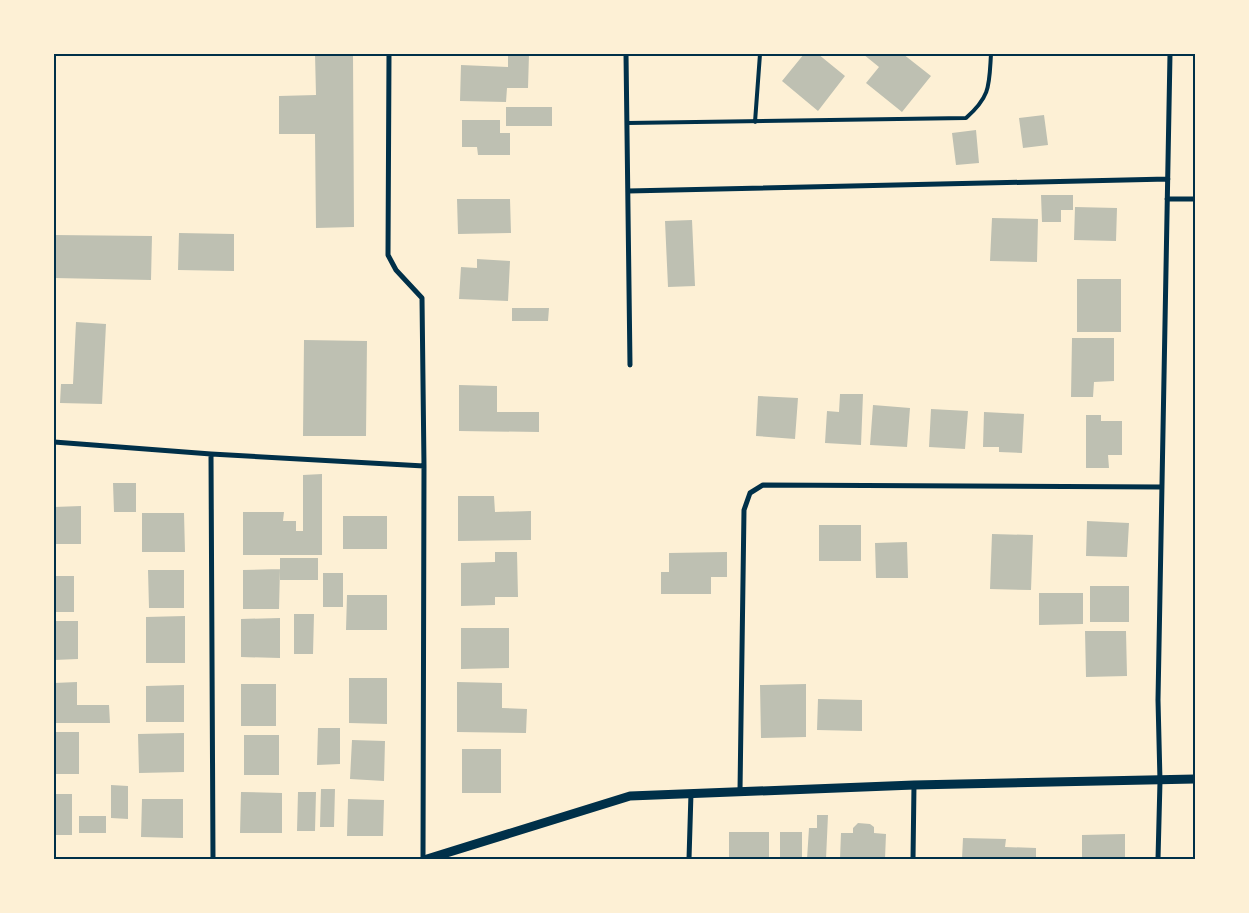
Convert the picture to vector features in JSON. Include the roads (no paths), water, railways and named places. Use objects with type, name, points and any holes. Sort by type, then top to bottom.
[{"type":"street","points":[[389,54],[388,255],[396,270],[422,298],[424,466],[423,859]]},
{"type":"street","points":[[626,54],[630,365]]},
{"type":"street","points":[[1158,859],[1161,487],[1170,54]]},
{"type":"street","points":[[628,191],[1168,180]]},
{"type":"street","points":[[1167,199],[1195,199]]},
{"type":"street","points":[[54,442],[211,454],[424,466]]},
{"type":"street","points":[[211,454],[214,859]]},
{"type":"street","points":[[740,791],[744,510],[750,493],[763,485],[1161,487]]},
{"type":"street","points":[[428,859],[630,796],[914,785],[1195,779]]},
{"type":"street","points":[[913,859],[914,785]]},
{"type":"street","points":[[689,859],[691,793]]},
{"type":"lane","points":[[755,122],[760,54]]},
{"type":"lane","points":[[627,124],[966,118],[977,108],[988,92],[992,54]]}]
